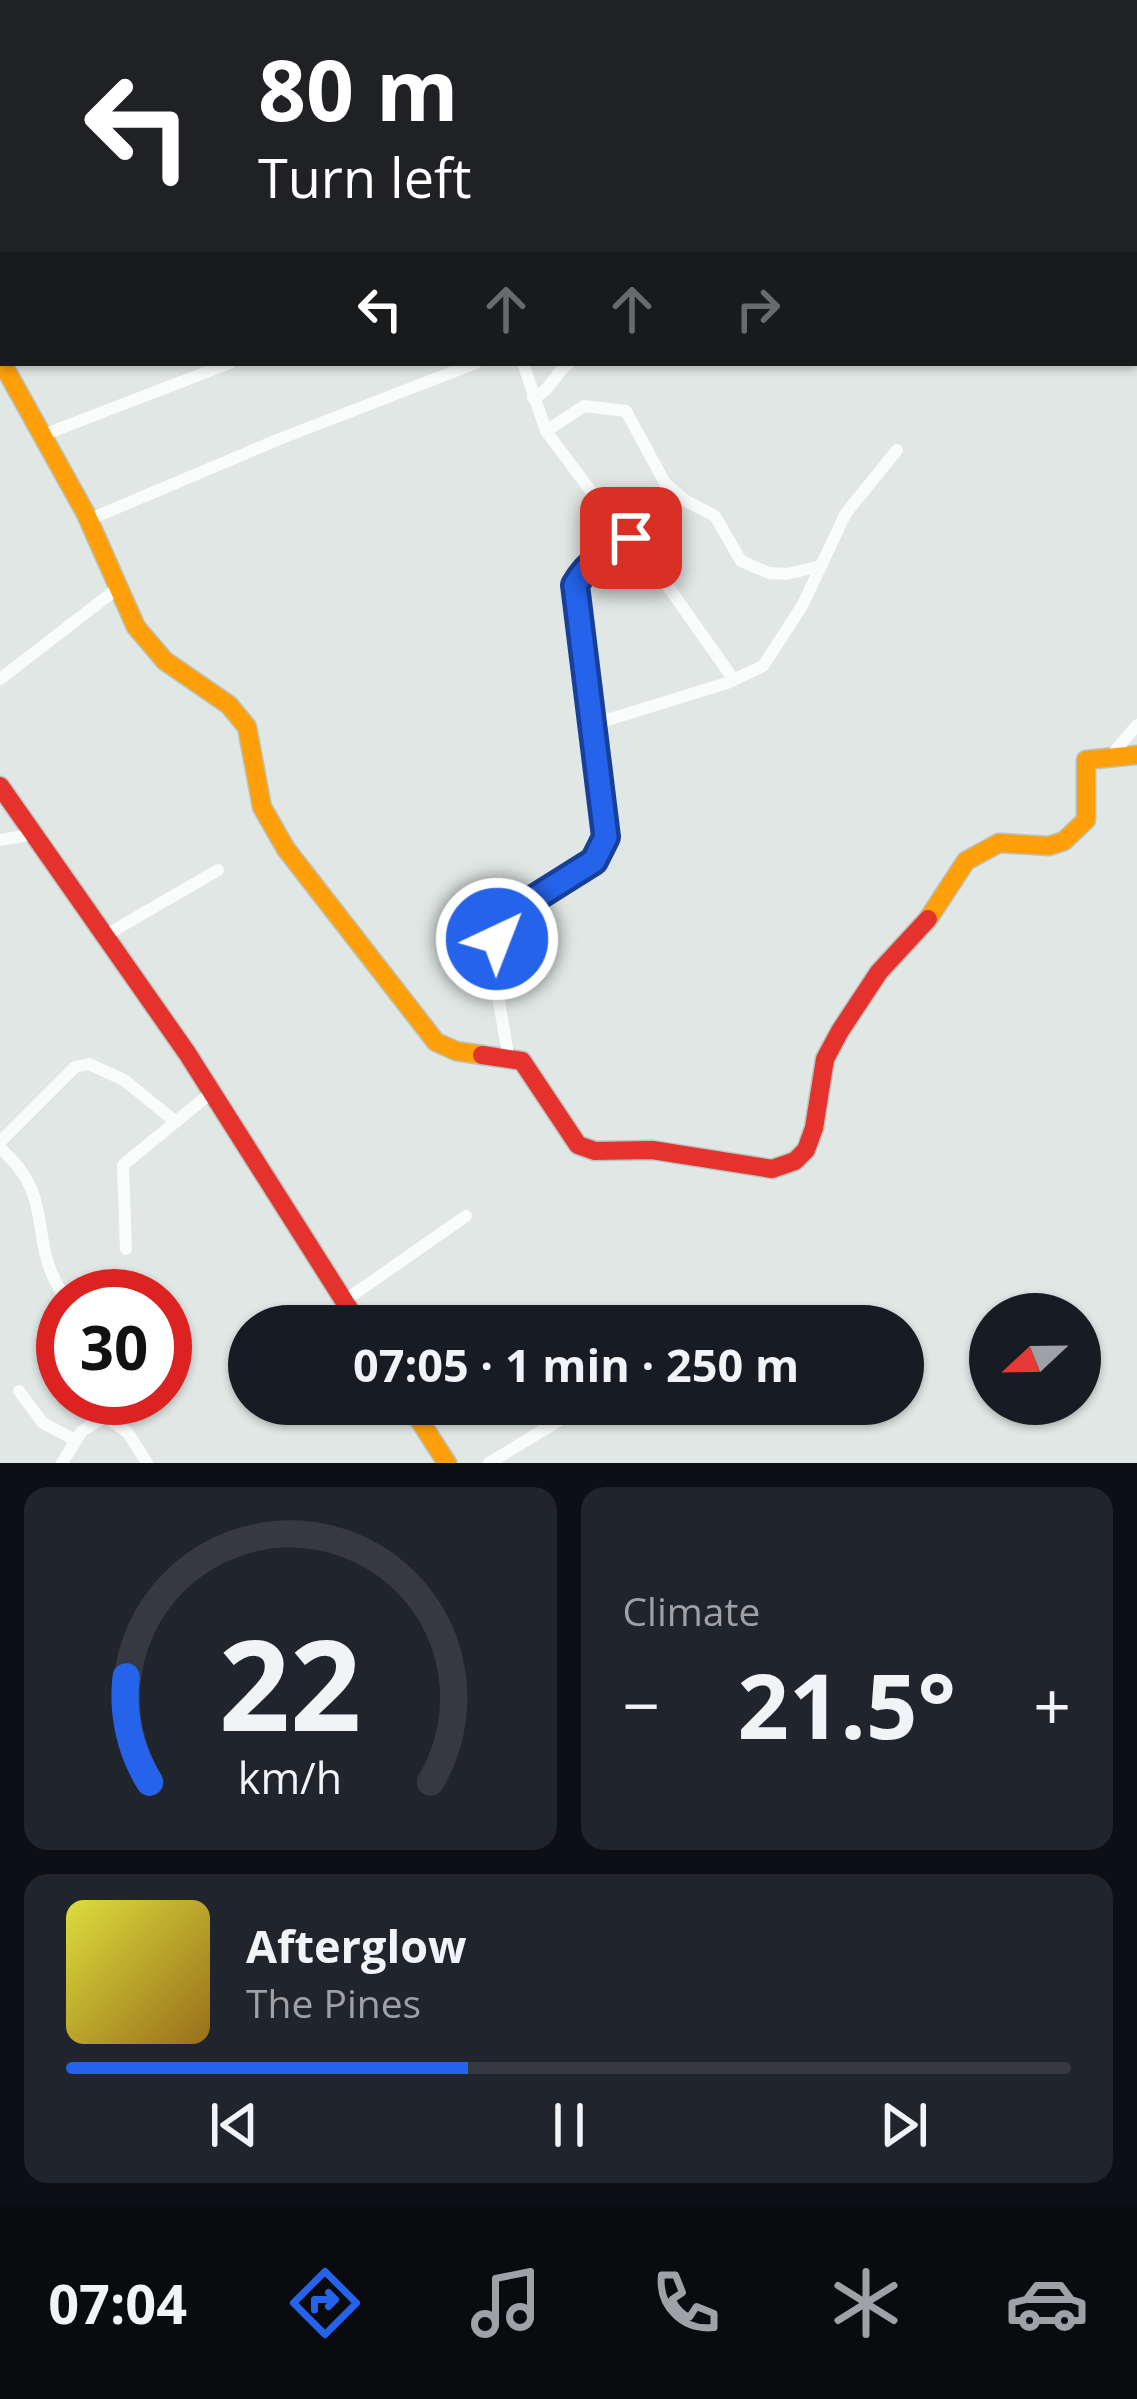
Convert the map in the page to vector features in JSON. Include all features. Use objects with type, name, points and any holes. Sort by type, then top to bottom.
[{"type":"street","points":[[4,366],[88,520],[114,591],[151,648],[229,705],[248,727],[256,787],[277,834],[416,1018],[445,1049],[508,1055],[522,1061],[578,1145],[595,1151],[652,1150],[772,1169],[795,1161],[806,1150],[814,1128],[825,1059],[879,972],[920,932],[966,861],[999,843],[1049,846],[1073,836],[1086,820],[1086,760],[1137,755]]},
{"type":"street","points":[[43,435],[222,366]]},
{"type":"street","points":[[88,520],[468,366]]},
{"type":"street","points":[[524,366],[547,431],[734,680]]},
{"type":"street","points":[[533,398],[552,387],[565,366]]},
{"type":"street","points":[[547,431],[584,406],[626,411],[665,482],[686,501],[715,516],[741,561],[769,574],[821,566]]},
{"type":"street","points":[[591,725],[734,680],[763,666],[774,654],[846,512],[897,450]]},
{"type":"street","points":[[508,1055],[496,990],[497,939],[524,905],[594,861],[606,837],[575,585],[585,568],[605,551],[631,538]]},
{"type":"street","points":[[0,679],[114,591]]},
{"type":"street","points":[[1110,757],[1137,725]]},
{"type":"street","points":[[0,786],[212,1092],[347,1305]]},
{"type":"street","points":[[0,840],[36,834]]},
{"type":"street","points":[[106,934],[218,870]]},
{"type":"street","points":[[49,1269],[35,1191],[0,1145],[75,1067],[89,1064],[124,1080],[176,1122]]},
{"type":"street","points":[[126,1249],[123,1165],[212,1092]]},
{"type":"street","points":[[344,1301],[466,1216]]},
{"type":"street","points":[[19,1391],[43,1423],[75,1440]]},
{"type":"street","points":[[62,1463],[88,1425]]},
{"type":"street","points":[[118,1425],[147,1463]]},
{"type":"street","points":[[423,1425],[447,1463]]},
{"type":"street","points":[[489,1463],[552,1425]]},
{"type":"traffic: slow","points":[[4,366],[86,514],[136,627],[165,661],[229,705],[247,727],[262,807],[286,849],[436,1042],[482,1055]]},
{"type":"traffic: slow","points":[[928,919],[966,861],[999,843],[1049,846],[1064,841],[1086,820],[1086,760],[1137,755]]},
{"type":"traffic: slow","points":[[423,1425],[447,1463]]},
{"type":"traffic: jam","points":[[0,786],[187,1053],[347,1305]]},
{"type":"traffic: jam","points":[[482,1055],[522,1061],[578,1145],[595,1151],[652,1150],[772,1169],[795,1161],[806,1150],[825,1059],[879,972],[928,919]]},
{"type":"route","points":[[497,939],[524,905],[594,861],[602,849],[606,837],[575,585],[585,568],[605,551],[631,538]]}]
